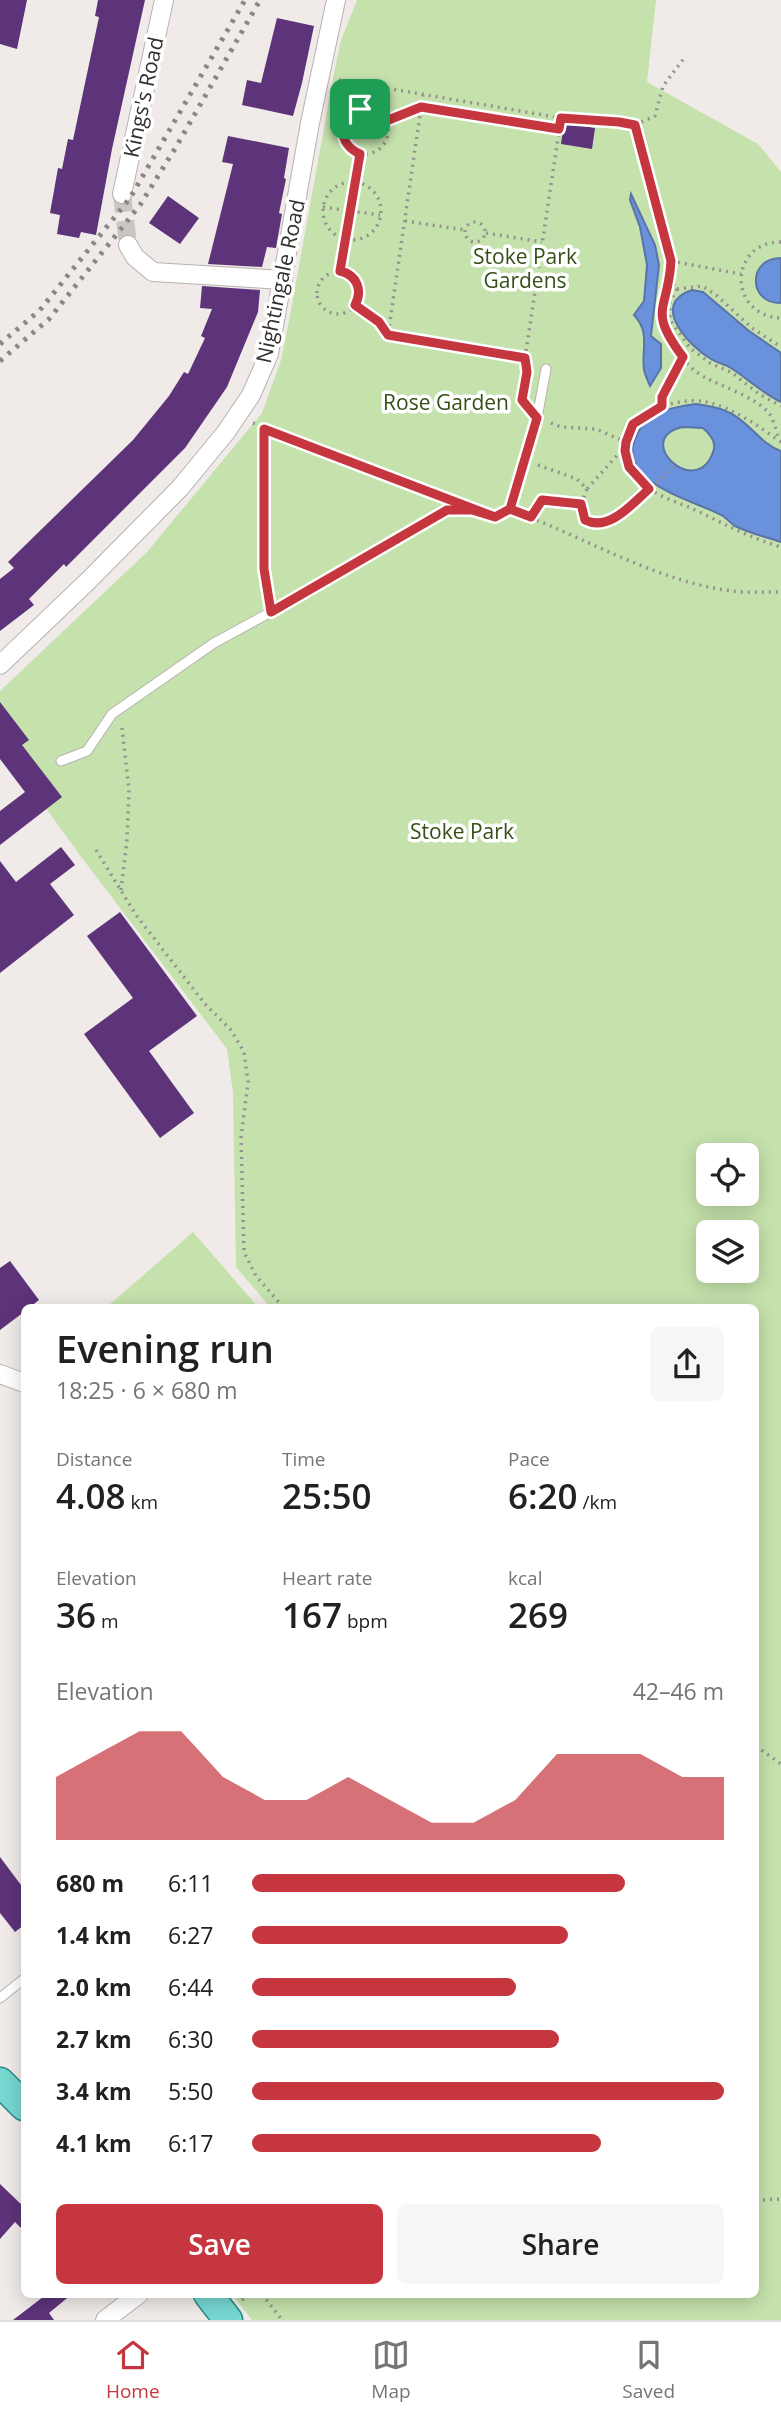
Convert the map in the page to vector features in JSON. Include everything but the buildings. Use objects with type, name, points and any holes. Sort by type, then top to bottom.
[{"type":"main road","points":[[0,2082],[21,2103]]},
{"type":"main road","points":[[211,2298],[228,2320]]},
{"type":"street","name":"Kings's Road","points":[[122,194],[164,0]]},
{"type":"street","name":"Nightingale Road","points":[[0,665],[180,488],[251,396],[269,354],[320,77],[337,3]]},
{"type":"street","points":[[128,245],[135,257],[153,272],[283,280]]},
{"type":"street","points":[[0,1374],[21,1382]]},
{"type":"street","points":[[104,2320],[134,2298]]},
{"type":"lane","points":[[61,761],[87,751],[112,713],[214,643],[447,510],[472,510],[495,517],[510,509],[526,461],[546,369]]},
{"type":"lane","points":[[0,1998],[21,1981]]},
{"type":"path","points":[[320,77],[561,118],[635,125],[655,116],[663,86],[685,57]]},
{"type":"path","points":[[388,335],[423,95]]},
{"type":"path","points":[[386,121],[421,107],[559,129]]},
{"type":"path","points":[[360,109],[375,110],[386,121],[388,128],[385,143],[375,152],[360,154],[353,151],[344,139],[342,131],[348,117],[360,109]]},
{"type":"path","points":[[561,118],[525,358],[527,372],[522,400],[537,418],[561,427],[596,429],[626,442]]},
{"type":"path","points":[[635,125],[671,261],[670,281],[662,302],[662,321],[669,339],[702,376],[757,404],[769,414],[780,441]]},
{"type":"path","points":[[340,271],[360,154]]},
{"type":"path","points":[[355,182],[371,190],[380,206],[380,215],[372,232],[364,237],[346,239],[331,231],[323,216],[323,207],[326,199],[338,186],[355,182]]},
{"type":"path","points":[[323,207],[380,215]]},
{"type":"path","points":[[404,221],[465,230]]},
{"type":"path","points":[[477,221],[484,225],[486,233],[482,240],[474,242],[467,238],[465,230],[469,223],[477,221]]},
{"type":"path","points":[[486,233],[542,242]]},
{"type":"path","points":[[781,242],[764,245],[753,252],[745,262],[741,274],[744,297],[751,306],[771,317],[781,318]]},
{"type":"path","points":[[671,261],[741,274]]},
{"type":"path","points":[[340,271],[352,276],[359,287],[355,305],[350,310],[335,314],[323,307],[316,294],[321,280],[326,275],[340,271]]},
{"type":"path","points":[[670,281],[677,289]]},
{"type":"path","points":[[677,289],[702,286],[715,293],[752,328],[781,347]]},
{"type":"path","points":[[677,289],[670,302],[670,320],[690,348],[709,363],[730,372],[759,394],[781,406]]},
{"type":"path","points":[[355,305],[379,322],[388,335],[525,358]]},
{"type":"path","points":[[662,406],[662,397],[683,357]]},
{"type":"path","points":[[780,441],[753,422],[729,410],[706,402],[684,401],[662,406],[633,424],[625,451],[629,467],[649,489],[744,535],[781,547]]},
{"type":"path","points":[[238,416],[264,429],[472,510]]},
{"type":"path","points":[[264,429],[264,569],[271,612]]},
{"type":"path","points":[[625,451],[613,458],[587,489],[581,504],[585,520],[600,525],[620,513],[674,465]]},
{"type":"path","points":[[526,461],[576,479],[587,489]]},
{"type":"path","points":[[531,517],[542,500],[581,504]]},
{"type":"path","points":[[510,509],[634,563],[702,584],[731,591],[781,592]]},
{"type":"path","points":[[120,708],[129,790],[121,890]]},
{"type":"path","points":[[96,850],[136,915],[205,1004],[231,1030],[244,1052],[248,1082],[241,1138],[244,1252],[256,1276],[280,1304]]},
{"type":"path","points":[[759,1748],[781,1764]]},
{"type":"path","points":[[759,2200],[781,2199]]},
{"type":"path","points":[[265,2298],[282,2320]]},
{"type":"green space","name":"Stoke Park","points":[[357,0],[656,0],[647,82],[758,144],[781,172],[781,2320],[252,2320],[235,2298],[759,2298],[759,1304],[267,1304],[236,1267],[233,1093],[227,1049],[0,745],[0,691],[147,552],[262,413],[281,360],[334,73],[341,40]]},
{"type":"green space","points":[[193,1232],[255,1304],[110,1304]]},
{"type":"water","points":[[631,194],[655,245],[659,265],[651,336],[661,344],[661,368],[650,386],[643,363],[644,335],[634,315],[644,301],[647,265],[640,227],[630,200]]},
{"type":"water","points":[[781,258],[781,303],[762,296],[756,281],[762,265]]},
{"type":"water","points":[[692,290],[703,292],[749,331],[781,353],[781,402],[731,368],[702,353],[684,335],[673,315],[674,305],[680,296]]},
{"type":"water","points":[[696,404],[728,412],[781,451],[781,542],[735,526],[723,516],[660,487],[636,465],[632,451],[642,426],[654,415]],"holes":[[[683,427],[703,428],[713,442],[713,452],[705,465],[694,470],[682,469],[665,453],[663,442],[669,433]]]},
{"type":"tunnel","points":[[122,194],[128,245]]},
{"type":"railway","points":[[0,344],[40,310],[130,198],[245,0]]},
{"type":"railway","points":[[0,361],[49,319],[140,205],[260,0]]},
{"type":"route","points":[[360,109],[348,117],[342,131],[347,146],[360,154],[340,271],[352,276],[359,287],[355,305],[379,322],[388,335],[525,358],[527,372],[522,400],[537,418],[510,509],[495,517],[264,429],[264,569],[271,612],[447,510],[472,510],[495,517],[510,509],[531,517],[542,500],[581,504],[585,520],[600,525],[607,523],[649,489],[629,467],[626,442],[633,424],[662,406],[662,397],[683,357],[669,339],[662,321],[662,302],[670,281],[671,261],[635,125],[561,118],[559,129],[421,107],[386,121],[375,110],[360,109]]},
{"type":"park label","name":"Stoke Park Gardens","points":[[525,268]]},
{"type":"park label","name":"Rose Garden","points":[[446,402]]}]
